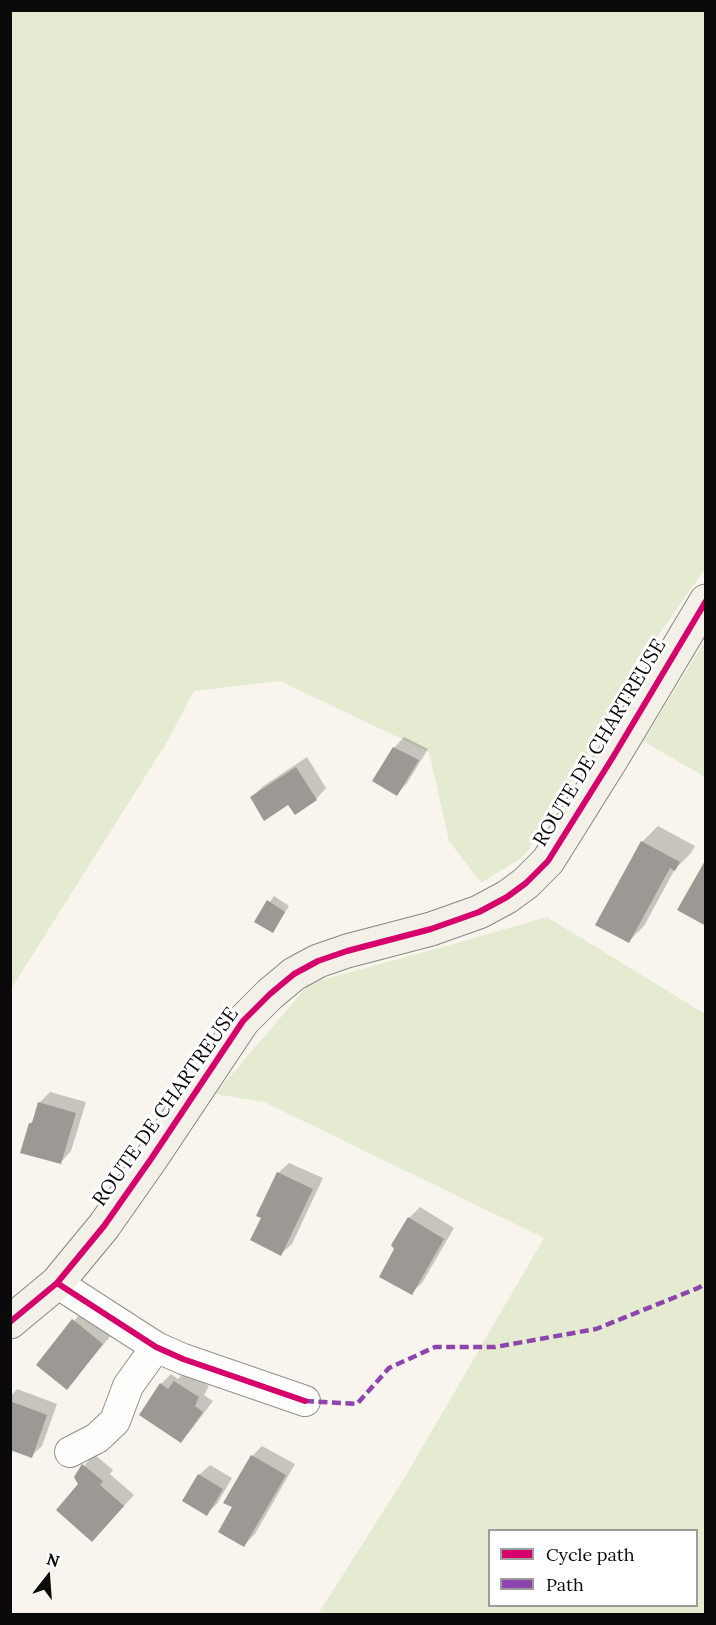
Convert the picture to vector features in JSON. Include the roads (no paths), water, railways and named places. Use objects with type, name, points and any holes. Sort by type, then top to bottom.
[{"type":"main road","name":"ROUTE DE CHARTREUSE","points":[[10,1322],[57,1283],[104,1226],[243,1021],[270,994],[294,974],[318,961],[432,929],[479,912],[507,897],[526,883],[548,861],[613,758],[705,601]]},
{"type":"street","points":[[57,1283],[156,1347],[183,1359],[305,1401]]},
{"type":"street","points":[[70,1452],[98,1438],[115,1421],[128,1386],[156,1347]]}]
